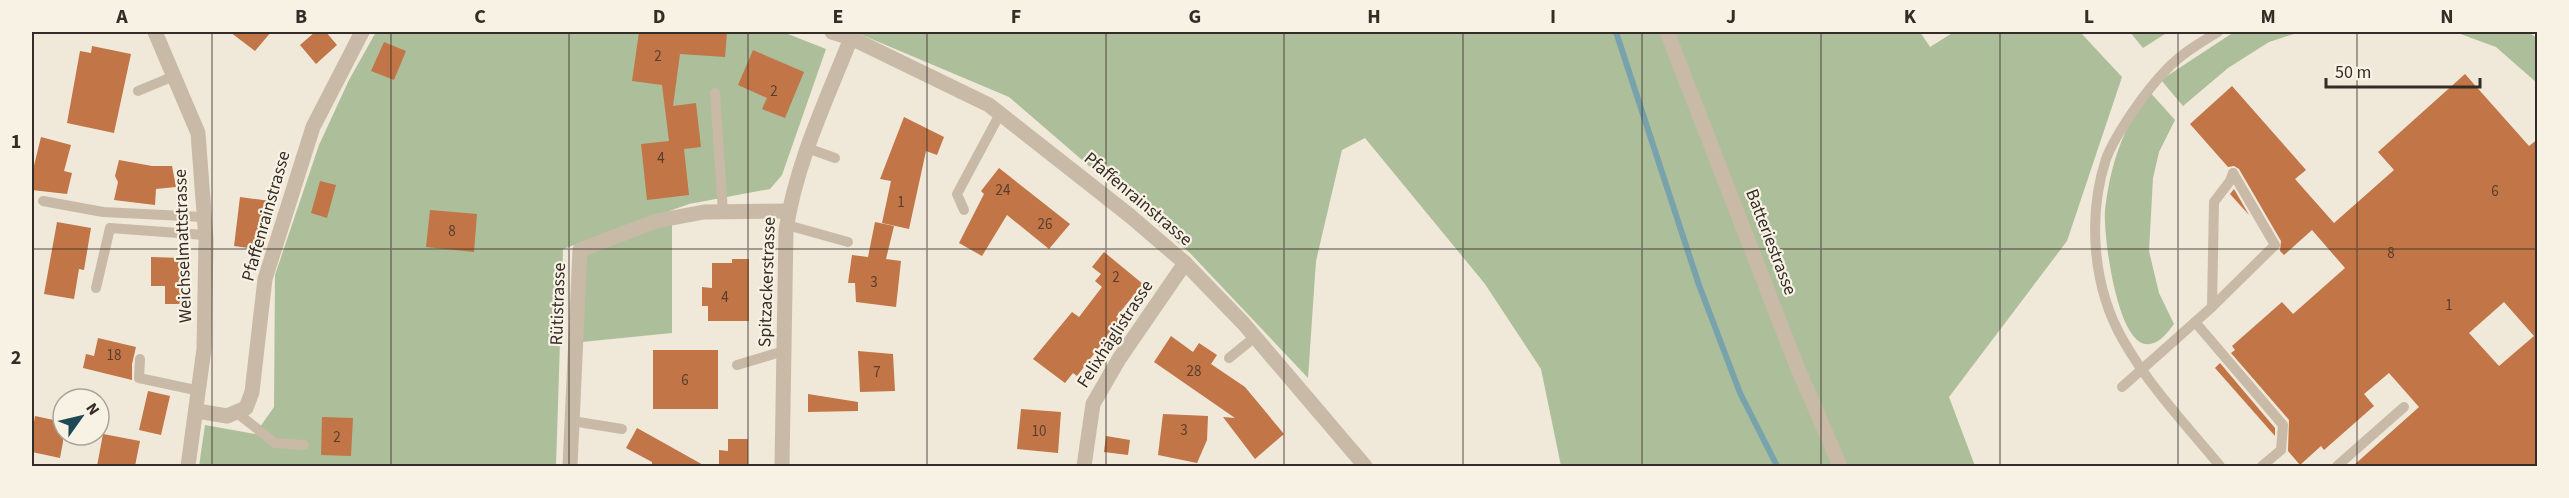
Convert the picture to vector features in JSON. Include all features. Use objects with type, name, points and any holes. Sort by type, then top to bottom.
[{"type":"street","name":"Weichselmattstrasse","points":[[155,32],[198,133],[206,235],[204,348],[200,391],[188,466]]},
{"type":"street","name":"Pfaffenrainstrasse","points":[[236,412],[246,408],[252,392],[265,279],[313,127],[362,32]]},
{"type":"street","name":"Pfaffenrainstrasse","points":[[832,32],[851,38],[1000,112],[1185,263],[1255,336],[1365,466]]},
{"type":"street","name":"Batteriestrasse","points":[[1667,32],[1796,364],[1840,466]]},
{"type":"street","name":"Spitzackerstrasse","points":[[782,466],[788,218],[807,148],[851,38]]},
{"type":"street","name":"Rütistrasse","points":[[570,466],[580,250],[656,221],[704,212],[788,218]]},
{"type":"street","name":"Felixhäglistrasse","points":[[1084,466],[1093,404],[1119,359],[1185,263]]},
{"type":"street","points":[[197,411],[227,416],[236,412]]},
{"type":"lane","points":[[2218,32],[2167,69],[2124,125],[2106,159],[2098,199],[2095,236],[2098,270],[2107,303],[2122,339],[2143,370],[2220,466]]},
{"type":"lane","points":[[138,91],[174,76]]},
{"type":"lane","points":[[715,93],[723,212]]},
{"type":"lane","points":[[964,210],[957,194],[1000,112]]},
{"type":"lane","points":[[807,148],[835,158]]},
{"type":"lane","points":[[2122,387],[2212,307],[2275,245],[2233,173],[2230,181],[2214,202],[2212,307]]},
{"type":"lane","points":[[44,201],[103,212],[204,217]]},
{"type":"lane","points":[[788,218],[848,242]]},
{"type":"lane","points":[[96,288],[110,228],[206,235]]},
{"type":"lane","points":[[2195,322],[2283,425],[2281,450],[2262,466]]},
{"type":"lane","points":[[1229,358],[1255,336]]},
{"type":"lane","points":[[736,365],[784,351]]},
{"type":"lane","points":[[140,359],[140,378],[200,391]]},
{"type":"lane","points":[[2337,466],[2404,407]]},
{"type":"lane","points":[[236,412],[275,443],[304,445]]},
{"type":"lane","points":[[572,421],[622,429]]},
{"type":"green space","points":[[376,32],[783,32],[826,49],[782,175],[770,189],[689,204],[563,249],[556,466],[199,466],[205,425],[255,434],[274,407],[275,275],[319,145],[349,80]]},
{"type":"green space","points":[[855,32],[1920,32],[1930,47],[1954,32],[2080,32],[2122,77],[2067,241],[1949,397],[1975,466],[1561,466],[1541,369],[1485,284],[1365,138],[1342,150],[1316,261],[1308,378],[1190,253],[1009,97]]},
{"type":"green space","points":[[2130,32],[2168,32],[2143,48]]},
{"type":"green space","points":[[2234,32],[2300,32],[2269,42],[2228,68],[2183,106],[2161,80]]},
{"type":"green space","points":[[2455,32],[2528,32],[2537,38],[2537,83],[2496,47]]},
{"type":"green space","points":[[2148,90],[2175,120],[2159,152],[2153,178],[2149,251],[2159,293],[2174,324],[2161,339],[2150,344],[2139,341],[2129,329],[2121,310],[2114,288],[2105,222],[2108,192],[2119,147]]},
{"type":"green space","points":[[672,224],[672,333],[582,342],[586,254],[656,227]]},
{"type":"building","points":[[230,32],[271,32],[255,51]]},
{"type":"building","points":[[315,32],[326,32],[337,45],[316,64],[300,45]]},
{"type":"building","points":[[639,32],[727,32],[725,57],[680,54],[673,106],[696,103],[701,147],[684,149],[689,195],[647,200],[641,144],[669,141],[662,85],[632,81]]},
{"type":"building","points":[[384,42],[406,51],[394,80],[371,71]]},
{"type":"building","points":[[92,46],[131,54],[114,133],[67,123],[80,51],[91,53]]},
{"type":"building","points":[[753,50],[804,72],[785,118],[762,109],[767,98],[738,85]]},
{"type":"building","points":[[2465,74],[2529,146],[2538,139],[2538,466],[2353,466],[2419,407],[2389,373],[2364,394],[2374,406],[2324,450],[2321,446],[2300,465],[2288,451],[2289,420],[2231,353],[2235,350],[2232,346],[2282,302],[2293,314],[2345,268],[2312,230],[2284,255],[2280,251],[2281,241],[2239,169],[2234,166],[2228,167],[2190,124],[2232,86],[2306,170],[2295,179],[2334,223],[2394,170],[2378,152]],"holes":[[[2504,302],[2534,336],[2499,366],[2469,333]]]},
{"type":"building","points":[[904,117],[944,137],[937,155],[926,151],[909,229],[882,223],[891,181],[880,179]]},
{"type":"building","points":[[41,137],[71,145],[64,171],[72,173],[67,194],[32,190],[32,174]]},
{"type":"building","points":[[119,160],[152,166],[172,166],[176,187],[156,189],[155,205],[114,200],[118,182],[115,176]]},
{"type":"building","points":[[999,168],[1070,224],[1049,249],[1007,215],[982,256],[959,243],[984,194],[981,191]]},
{"type":"building","points":[[320,181],[336,185],[327,218],[311,213]]},
{"type":"building","points":[[2234,189],[2249,215],[2230,194]]},
{"type":"building","points":[[240,197],[270,201],[264,250],[234,246]]},
{"type":"building","points":[[430,210],[477,214],[474,252],[426,247]]},
{"type":"building","points":[[57,222],[91,228],[84,270],[79,269],[74,299],[44,294]]},
{"type":"building","points":[[875,222],[894,226],[886,259],[901,261],[896,307],[856,302],[855,283],[848,283],[852,255],[868,257]]},
{"type":"building","points":[[1104,252],[1143,284],[1116,317],[1120,320],[1077,376],[1073,373],[1065,383],[1033,359],[1072,312],[1079,317],[1102,287],[1095,281],[1101,274],[1092,267]]},
{"type":"building","points":[[151,257],[182,258],[182,304],[165,304],[165,286],[151,286]]},
{"type":"building","points":[[732,259],[749,259],[749,321],[708,321],[708,306],[702,306],[702,287],[712,288],[712,263],[732,263]]},
{"type":"building","points":[[1171,336],[1193,352],[1199,343],[1217,355],[1211,364],[1245,387],[1284,434],[1255,459],[1223,417],[1235,418],[1154,362]]},
{"type":"building","points":[[98,338],[136,347],[132,364],[132,380],[83,368],[86,354],[94,356]]},
{"type":"building","points":[[653,350],[718,350],[718,409],[653,409]]},
{"type":"building","points":[[858,351],[893,354],[895,391],[860,392]]},
{"type":"building","points":[[2220,363],[2275,428],[2275,436],[2215,368]]},
{"type":"building","points":[[148,391],[170,396],[161,435],[139,430]]},
{"type":"building","points":[[808,394],[858,402],[858,411],[808,412]]},
{"type":"building","points":[[1021,409],[1061,412],[1058,453],[1017,449]]},
{"type":"building","points":[[1163,414],[1208,416],[1207,440],[1197,463],[1158,455]]},
{"type":"building","points":[[35,416],[51,419],[51,447],[62,447],[60,458],[32,452]]},
{"type":"building","points":[[322,417],[353,418],[351,456],[321,455]]},
{"type":"building","points":[[637,428],[705,466],[652,466],[652,462],[626,448]]},
{"type":"building","points":[[111,436],[140,441],[135,466],[97,466],[101,447],[111,447]]},
{"type":"building","points":[[1106,436],[1130,440],[1128,455],[1104,452]]},
{"type":"building","points":[[728,439],[748,439],[748,466],[719,466],[719,450],[728,451]]},
{"type":"waterway","points":[[1616,32],[1699,285],[1740,393],[1777,466]]}]
